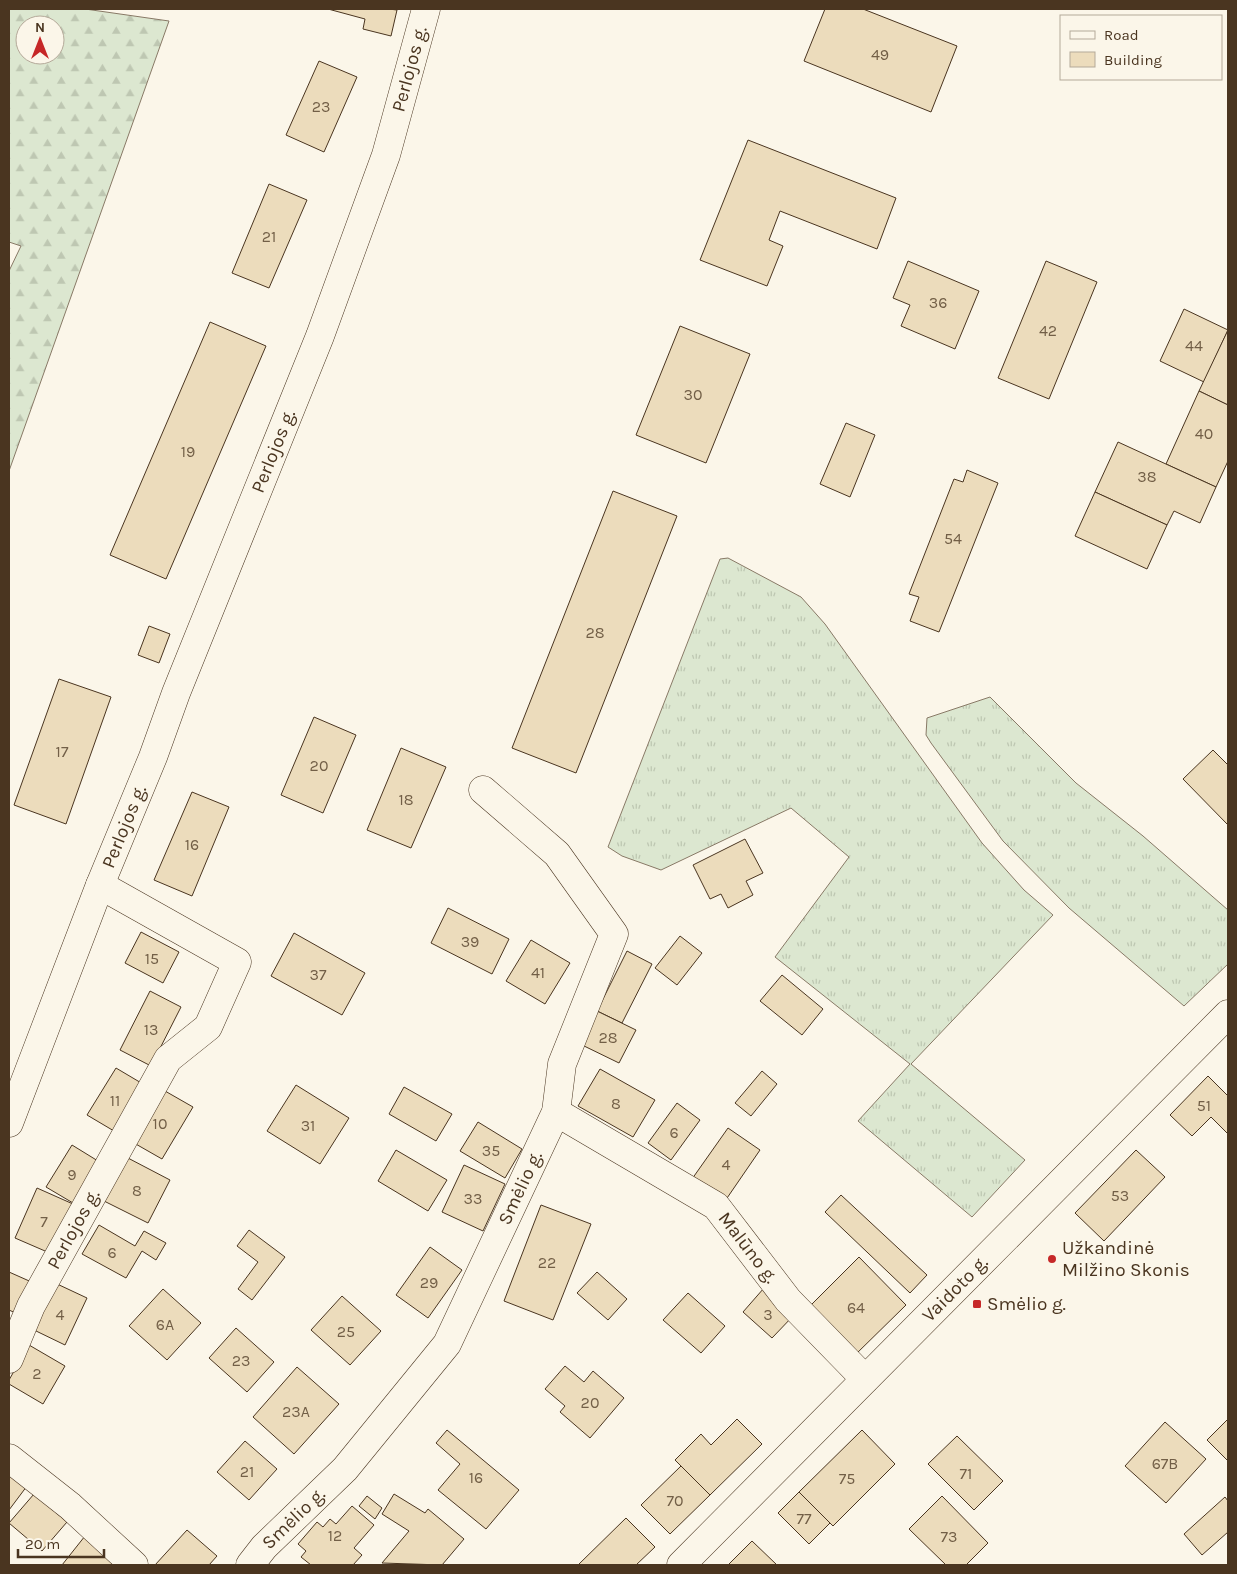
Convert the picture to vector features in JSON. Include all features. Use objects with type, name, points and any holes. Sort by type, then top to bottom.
[{"type":"street","name":"Perlojos g.","points":[[9,1123],[100,885],[320,336],[386,155],[426,9]]},
{"type":"street","name":"Smėlio g.","points":[[250,1565],[264,1547],[345,1469],[447,1344],[556,1112],[562,1064],[614,934],[557,854],[483,790]]},
{"type":"street","name":"Perlojos g.","points":[[9,1359],[31,1306],[168,1060],[208,1027],[237,962],[100,885]]},
{"type":"street","name":"Vaidoto g.","points":[[681,1565],[1228,1014]]},
{"type":"street","name":"Malūno g.","points":[[556,1112],[716,1206],[788,1300],[865,1379]]},
{"type":"street","points":[[9,1458],[70,1506],[134,1565]]},
{"type":"green space","points":[[9,9],[85,9],[169,21],[9,471],[9,271],[21,246],[9,242]]},
{"type":"green space","points":[[728,558],[801,597],[825,624],[982,843],[1024,890],[1053,915],[911,1064],[1025,1160],[972,1217],[858,1121],[910,1064],[775,957],[849,857],[791,808],[661,870],[622,856],[608,847],[720,559]]},
{"type":"green space","points":[[990,697],[1076,783],[1143,836],[1228,910],[1228,964],[1184,1006],[1069,908],[1003,841],[926,735],[927,718]]},
{"type":"building","points":[[328,9],[397,10],[391,36],[363,29],[365,19]]},
{"type":"building","points":[[825,9],[863,9],[957,46],[931,112],[804,61]]},
{"type":"building","points":[[319,61],[357,77],[324,152],[286,135]]},
{"type":"building","points":[[748,140],[896,198],[877,249],[780,211],[769,240],[783,246],[767,286],[700,260]]},
{"type":"building","points":[[269,184],[307,200],[269,288],[232,273]]},
{"type":"building","points":[[908,261],[979,291],[955,349],[901,326],[910,305],[893,298]]},
{"type":"building","points":[[1046,261],[1097,282],[1049,399],[998,378]]},
{"type":"building","points":[[1184,309],[1228,330],[1204,382],[1160,361]]},
{"type":"building","points":[[210,322],[266,346],[166,579],[110,555]]},
{"type":"building","points":[[680,326],[750,354],[706,463],[636,435]]},
{"type":"building","points":[[1228,330],[1228,405],[1199,391]]},
{"type":"building","points":[[1199,391],[1228,405],[1228,461],[1216,487],[1166,464]]},
{"type":"building","points":[[846,423],[875,435],[850,497],[820,484]]},
{"type":"building","points":[[1118,442],[1216,487],[1200,523],[1174,511],[1167,525],[1095,492]]},
{"type":"building","points":[[967,470],[998,483],[939,632],[910,621],[919,597],[909,594],[954,479],[963,482]]},
{"type":"building","points":[[613,491],[677,516],[576,773],[512,748]]},
{"type":"building","points":[[1095,492],[1167,525],[1147,569],[1075,536]]},
{"type":"building","points":[[149,626],[170,634],[159,663],[138,655]]},
{"type":"building","points":[[59,679],[111,697],[66,824],[14,805]]},
{"type":"building","points":[[314,717],[356,735],[323,813],[281,795]]},
{"type":"building","points":[[401,748],[446,767],[411,848],[367,830]]},
{"type":"building","points":[[1213,750],[1228,765],[1228,825],[1183,779]]},
{"type":"building","points":[[192,792],[229,807],[192,896],[154,880]]},
{"type":"building","points":[[745,839],[763,873],[746,881],[753,895],[728,908],[721,894],[710,899],[693,865]]},
{"type":"building","points":[[448,908],[509,939],[492,974],[431,943]]},
{"type":"building","points":[[141,932],[179,952],[163,983],[125,963]]},
{"type":"building","points":[[294,933],[365,973],[342,1015],[271,976]]},
{"type":"building","points":[[680,936],[702,953],[677,985],[655,968]]},
{"type":"building","points":[[531,940],[570,963],[545,1004],[506,981]]},
{"type":"building","points":[[627,951],[652,964],[622,1023],[597,1011]]},
{"type":"building","points":[[782,975],[823,1009],[802,1035],[760,1001]]},
{"type":"building","points":[[150,991],[181,1007],[151,1066],[120,1050]]},
{"type":"building","points":[[597,1011],[636,1030],[619,1063],[580,1044]]},
{"type":"building","points":[[116,1068],[143,1084],[114,1131],[87,1115]]},
{"type":"building","points":[[600,1069],[655,1100],[633,1137],[578,1106]]},
{"type":"building","points":[[762,1071],[777,1084],[751,1116],[735,1103]]},
{"type":"building","points":[[1208,1076],[1228,1096],[1228,1134],[1211,1117],[1192,1136],[1170,1115]]},
{"type":"building","points":[[296,1085],[349,1118],[320,1164],[267,1131]]},
{"type":"building","points":[[158,1087],[193,1107],[162,1159],[127,1139]]},
{"type":"building","points":[[404,1087],[452,1114],[436,1141],[389,1114]]},
{"type":"building","points":[[677,1103],[700,1120],[671,1160],[648,1143]]},
{"type":"building","points":[[478,1122],[522,1149],[505,1178],[460,1151]]},
{"type":"building","points":[[728,1128],[760,1150],[725,1201],[692,1179]]},
{"type":"building","points":[[72,1145],[98,1161],[73,1203],[46,1187]]},
{"type":"building","points":[[396,1150],[447,1180],[428,1211],[378,1181]]},
{"type":"building","points":[[1136,1150],[1165,1177],[1104,1241],[1075,1213]]},
{"type":"building","points":[[126,1157],[170,1180],[148,1223],[104,1201]]},
{"type":"building","points":[[464,1165],[505,1184],[483,1231],[442,1212]]},
{"type":"building","points":[[37,1188],[73,1204],[52,1254],[15,1238]]},
{"type":"building","points":[[841,1195],[927,1275],[910,1293],[825,1212]]},
{"type":"building","points":[[541,1205],[591,1224],[553,1320],[504,1301]]},
{"type":"building","points":[[99,1225],[135,1246],[144,1231],[166,1243],[156,1260],[142,1251],[126,1278],[82,1254]]},
{"type":"building","points":[[249,1230],[285,1257],[252,1300],[238,1289],[258,1262],[237,1246]]},
{"type":"building","points":[[430,1247],[462,1270],[428,1318],[396,1295]]},
{"type":"building","points":[[859,1257],[906,1305],[854,1356],[807,1309]]},
{"type":"building","points":[[9,1272],[36,1284],[22,1316],[9,1310]]},
{"type":"building","points":[[597,1272],[627,1299],[608,1320],[577,1293]]},
{"type":"building","points":[[55,1283],[87,1298],[65,1345],[34,1330]]},
{"type":"building","points":[[764,1288],[794,1315],[772,1338],[743,1312]]},
{"type":"building","points":[[163,1289],[201,1323],[167,1360],[129,1326]]},
{"type":"building","points":[[688,1293],[725,1326],[701,1353],[663,1320]]},
{"type":"building","points":[[342,1296],[381,1331],[350,1365],[311,1330]]},
{"type":"building","points":[[236,1328],[274,1362],[247,1392],[209,1358]]},
{"type":"building","points":[[29,1345],[65,1366],[43,1404],[9,1384],[9,1380]]},
{"type":"building","points":[[565,1366],[584,1382],[593,1371],[624,1398],[590,1438],[560,1412],[565,1406],[545,1389]]},
{"type":"building","points":[[297,1367],[339,1404],[294,1454],[253,1417]]},
{"type":"building","points":[[737,1419],[762,1444],[710,1495],[675,1460],[701,1434],[711,1445]]},
{"type":"building","points":[[1228,1419],[1228,1461],[1207,1440]]},
{"type":"building","points":[[1165,1422],[1206,1459],[1166,1503],[1125,1466]]},
{"type":"building","points":[[447,1430],[519,1490],[486,1529],[438,1490],[460,1464],[436,1443]]},
{"type":"building","points":[[862,1430],[895,1464],[833,1526],[799,1492]]},
{"type":"building","points":[[957,1436],[1003,1481],[974,1510],[928,1464]]},
{"type":"building","points":[[245,1441],[277,1469],[249,1500],[217,1472]]},
{"type":"building","points":[[681,1466],[710,1495],[670,1534],[641,1505]]},
{"type":"building","points":[[9,1472],[27,1486],[9,1510]]},
{"type":"building","points":[[799,1492],[830,1523],[809,1544],[778,1513]]},
{"type":"building","points":[[34,1494],[67,1522],[42,1551],[9,1523]]},
{"type":"building","points":[[394,1494],[425,1513],[428,1509],[464,1539],[442,1565],[382,1563],[409,1531],[382,1514]]},
{"type":"building","points":[[367,1496],[382,1508],[375,1519],[359,1506]]},
{"type":"building","points":[[942,1496],[988,1543],[966,1565],[946,1565],[909,1529]]},
{"type":"building","points":[[1225,1497],[1228,1501],[1228,1532],[1202,1555],[1184,1534]]},
{"type":"building","points":[[352,1506],[374,1525],[354,1548],[362,1555],[353,1565],[311,1565],[301,1557],[306,1551],[298,1544],[317,1522],[323,1527],[330,1519],[336,1524]]},
{"type":"building","points":[[626,1518],[655,1547],[636,1565],[578,1565]]},
{"type":"building","points":[[187,1530],[217,1556],[209,1565],[155,1565]]},
{"type":"building","points":[[85,1536],[115,1560],[110,1565],[62,1565]]},
{"type":"building","points":[[752,1541],[777,1565],[728,1565]]},
{"type":"place","name":"Užkandinė Milžino Skonis","points":[[1052,1259]]},
{"type":"place","name":"Smėlio g.","points":[[977,1304]]}]
